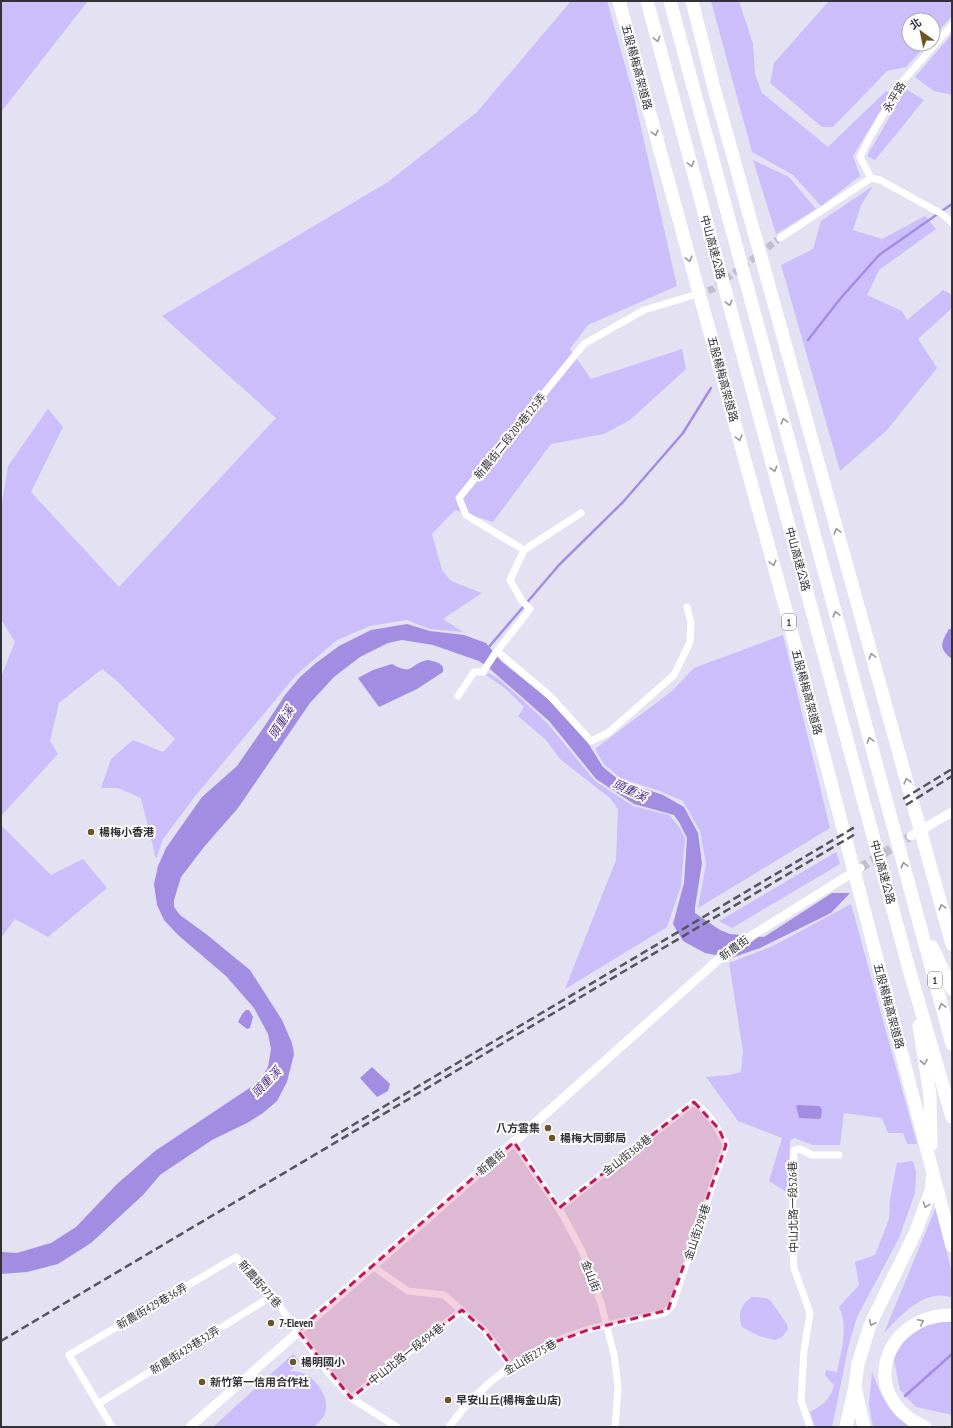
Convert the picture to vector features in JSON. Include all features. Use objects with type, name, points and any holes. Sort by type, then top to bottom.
[{"type":"highway","name":"五股楊梅高架道路","points":[[619,1],[783,599],[952,1246]]},
{"type":"highway","name":"中山高速公路","points":[[647,1],[910,969],[952,1117]]},
{"type":"highway","name":"中山高速公路","points":[[670,1],[952,1044]]},
{"type":"highway","points":[[692,1],[714,88],[952,944]]},
{"type":"highway","points":[[918,916],[952,989]]},
{"type":"highway","points":[[846,1427],[855,1387],[858,1364],[870,1325],[894,1279],[916,1231],[932,1188],[930,1095],[910,969]]},
{"type":"highway","points":[[925,1427],[903,1414],[888,1394],[885,1379],[886,1360],[894,1344],[907,1328],[929,1318],[952,1315]]},
{"type":"highway","points":[[855,1387],[864,1425]]},
{"type":"street","name":"永平路","points":[[871,178],[860,157],[870,137],[902,82],[952,25]]},
{"type":"street","points":[[780,238],[871,178],[880,180],[942,214],[952,223]]},
{"type":"street","name":"新農街二段209巷125弄","points":[[524,550],[466,515],[458,498],[584,344],[644,310],[691,296]]},
{"type":"street","points":[[458,696],[474,672],[482,672],[530,609],[510,580],[524,550],[581,513]]},
{"type":"street","points":[[495,653],[551,697],[591,741],[608,733],[674,675],[690,642],[691,623],[687,607]]},
{"type":"street","points":[[911,836],[952,812]]},
{"type":"street","name":"新農街","points":[[190,1427],[298,1330],[514,1142],[719,959],[756,933],[860,868]]},
{"type":"street","name":"金山街368巷","points":[[560,1208],[694,1102]]},
{"type":"street","name":"金山街298巷","points":[[608,1325],[664,1313],[672,1306],[726,1145],[719,1129],[704,1110],[694,1102]]},
{"type":"street","name":"金山街","points":[[514,1142],[560,1208],[582,1251],[601,1303],[608,1325],[614,1355],[618,1390],[615,1427]]},
{"type":"street","name":"中山北路一段526巷","points":[[810,1427],[801,1400],[804,1351],[810,1313],[794,1268],[792,1228],[794,1187],[792,1158],[794,1150],[800,1149],[812,1155],[839,1155]]},
{"type":"street","name":"新農街471巷","points":[[236,1257],[272,1296],[298,1330]]},
{"type":"street","name":"新農街429巷36弄","points":[[98,1404],[69,1355],[236,1257]]},
{"type":"street","points":[[372,1266],[408,1291],[444,1295],[485,1331],[511,1366]]},
{"type":"street","name":"新農街429巷32弄","points":[[98,1404],[272,1296]]},
{"type":"street","name":"中山北路一段494巷","points":[[350,1398],[462,1310]]},
{"type":"street","name":"金山街275巷","points":[[449,1427],[466,1405],[511,1366],[555,1342],[588,1330],[608,1325]]},
{"type":"street","points":[[298,1330],[331,1376],[350,1398],[397,1427]]},
{"type":"street","points":[[98,1404],[112,1427]]},
{"type":"highlighted area","points":[[694,1102],[719,1129],[726,1145],[668,1310],[588,1330],[555,1342],[511,1366],[485,1331],[462,1310],[351,1398],[298,1331],[514,1142],[559,1208]]},
{"type":"shaded area","points":[[1,1],[88,1],[1,112]]},
{"type":"shaded area","points":[[571,1],[607,1],[634,97],[677,286],[588,325],[570,349],[591,379],[682,349],[686,369],[630,420],[604,434],[551,444],[493,522],[455,510],[432,534],[442,570],[451,581],[482,593],[443,619],[463,632],[430,629],[407,620],[370,626],[337,640],[297,674],[196,795],[163,839],[156,859],[141,798],[118,788],[101,788],[111,759],[133,740],[163,752],[175,739],[117,681],[102,669],[59,703],[50,741],[58,754],[1,816],[1,677],[15,642],[1,619],[1,509],[8,466],[48,409],[63,427],[31,492],[119,587],[276,418],[162,316],[388,182],[477,112]]},
{"type":"shaded area","points":[[711,1],[739,1],[753,44],[755,74],[762,93],[828,147],[886,91],[891,93],[853,156],[860,176],[821,206],[793,175],[752,152]]},
{"type":"shaded area","points":[[829,1],[952,1],[952,16],[941,28],[941,12],[901,12],[901,52],[920,52],[906,67],[887,71],[833,127],[822,127],[770,83],[774,63]]},
{"type":"shaded area","points":[[952,34],[952,95],[934,91],[915,77],[937,52],[941,52],[941,47]]},
{"type":"shaded area","points":[[906,89],[924,100],[875,160],[867,156]]},
{"type":"shaded area","points":[[753,160],[789,177],[816,209],[776,234]]},
{"type":"shaded area","points":[[873,186],[861,205],[853,230],[882,239],[925,216],[936,229],[879,270],[867,295],[902,311],[907,320],[943,290],[952,295],[952,308],[918,339],[937,368],[887,430],[840,471],[781,265],[813,249],[821,221]]},
{"type":"shaded area","points":[[783,635],[830,828],[698,908],[706,864],[700,831],[683,801],[660,791],[620,778],[604,764],[595,749],[672,691],[694,668]]},
{"type":"shaded area","points":[[489,673],[500,680],[548,724],[595,781],[633,806],[669,815],[680,828],[685,838],[681,886],[667,927],[565,989],[616,860],[618,809],[611,799],[560,759],[546,740],[518,716],[524,707],[506,689],[486,675]]},
{"type":"shaded area","points":[[1,825],[51,875],[83,859],[107,888],[48,937],[15,919],[1,938]]},
{"type":"shaded area","points":[[836,852],[840,864],[732,928],[719,921]]},
{"type":"shaded area","points":[[851,904],[917,1144],[907,1144],[903,1133],[888,1133],[882,1118],[844,1113],[840,1145],[813,1145],[794,1138],[790,1141],[788,1193],[769,1181],[782,1138],[738,1121],[706,1077],[729,1075],[741,1072],[743,1051],[729,963],[773,946]]},
{"type":"shaded area","points":[[913,1161],[916,1172],[915,1193],[899,1238],[857,1317],[849,1344],[832,1427],[815,1427],[810,1412],[823,1404],[831,1394],[834,1385],[825,1375],[826,1370],[837,1372],[844,1331],[842,1314],[839,1307],[859,1285],[855,1262],[875,1255],[889,1219],[890,1199],[897,1163]]},
{"type":"shaded area","points":[[936,1207],[952,1273],[952,1298],[933,1296],[923,1300],[914,1305],[884,1333]]},
{"type":"shaded area","points":[[752,1297],[766,1298],[770,1300],[787,1324],[788,1329],[782,1337],[775,1340],[759,1336],[742,1327],[740,1318],[741,1310],[745,1303]]},
{"type":"shaded area","points":[[952,1320],[952,1415],[916,1407],[900,1390],[894,1360],[897,1349],[909,1333],[929,1323]]},
{"type":"shaded area","name":"楊明國小","points":[[293,1354],[300,1361],[290,1371],[305,1374],[315,1382],[326,1400],[325,1413],[314,1427],[213,1427]]},
{"type":"shaded area","points":[[872,1372],[880,1392],[894,1413],[909,1427],[873,1427],[869,1405]]},
{"type":"water","name":"頭重溪","points":[[407,624],[430,631],[464,635],[486,643],[501,661],[547,698],[588,743],[603,767],[619,780],[663,795],[684,807],[698,833],[702,863],[695,913],[720,930],[730,934],[764,937],[832,893],[850,893],[831,913],[760,948],[731,958],[705,953],[683,941],[673,924],[684,883],[687,838],[674,815],[634,804],[596,779],[549,721],[479,661],[433,645],[402,640],[388,643],[360,657],[334,677],[310,703],[238,808],[204,847],[181,877],[174,900],[174,907],[180,915],[250,970],[282,1020],[292,1043],[294,1054],[287,1082],[277,1101],[263,1113],[247,1123],[212,1140],[160,1175],[143,1195],[91,1243],[58,1264],[27,1272],[1,1274],[1,1252],[17,1253],[51,1243],[76,1227],[117,1184],[155,1151],[251,1087],[263,1075],[268,1067],[271,1049],[268,1034],[254,1008],[226,976],[178,935],[164,920],[157,905],[154,884],[158,866],[166,848],[202,797],[237,766],[285,695],[300,677],[339,646],[371,630]]},
{"type":"water","points":[[949,629],[952,629],[952,659],[944,652],[942,645]]},
{"type":"water","points":[[429,660],[439,663],[443,667],[443,672],[417,689],[379,707],[358,678],[373,670],[392,664],[399,668],[408,669],[412,668],[418,663]]},
{"type":"water","points":[[246,1010],[249,1010],[253,1017],[250,1028],[247,1029],[238,1022]]},
{"type":"water","points":[[372,1067],[390,1084],[388,1091],[377,1097],[360,1078]]},
{"type":"water","points":[[796,1106],[819,1106],[822,1109],[821,1118],[799,1118]]},
{"type":"waterway","points":[[808,340],[840,299],[879,255],[952,204]]},
{"type":"waterway","points":[[488,648],[559,565],[623,502],[683,433],[711,388]]},
{"type":"waterway","points":[[905,1396],[952,1354]]},
{"type":"tunnel","points":[[698,294],[713,289],[780,238]]},
{"type":"tunnel","points":[[860,868],[911,836]]},
{"type":"railway","points":[[903,799],[952,769]]},
{"type":"railway","points":[[906,805],[952,776]]},
{"type":"railway","points":[[331,1138],[855,827]]},
{"type":"railway","points":[[1,1341],[857,833]]},
{"type":"place","name":"楊梅小香港","points":[[91,832]]},
{"type":"place","name":"八方雲集","points":[[548,1128]]},
{"type":"place","name":"楊梅大同郵局","points":[[552,1138]]},
{"type":"place","name":"7-Eleven","points":[[271,1323]]},
{"type":"place","name":"楊明國小","points":[[293,1362]]},
{"type":"place","name":"新竹第一信用合作社","points":[[202,1382]]},
{"type":"place","name":"早安山丘(楊梅金山店)","points":[[448,1400]]}]
